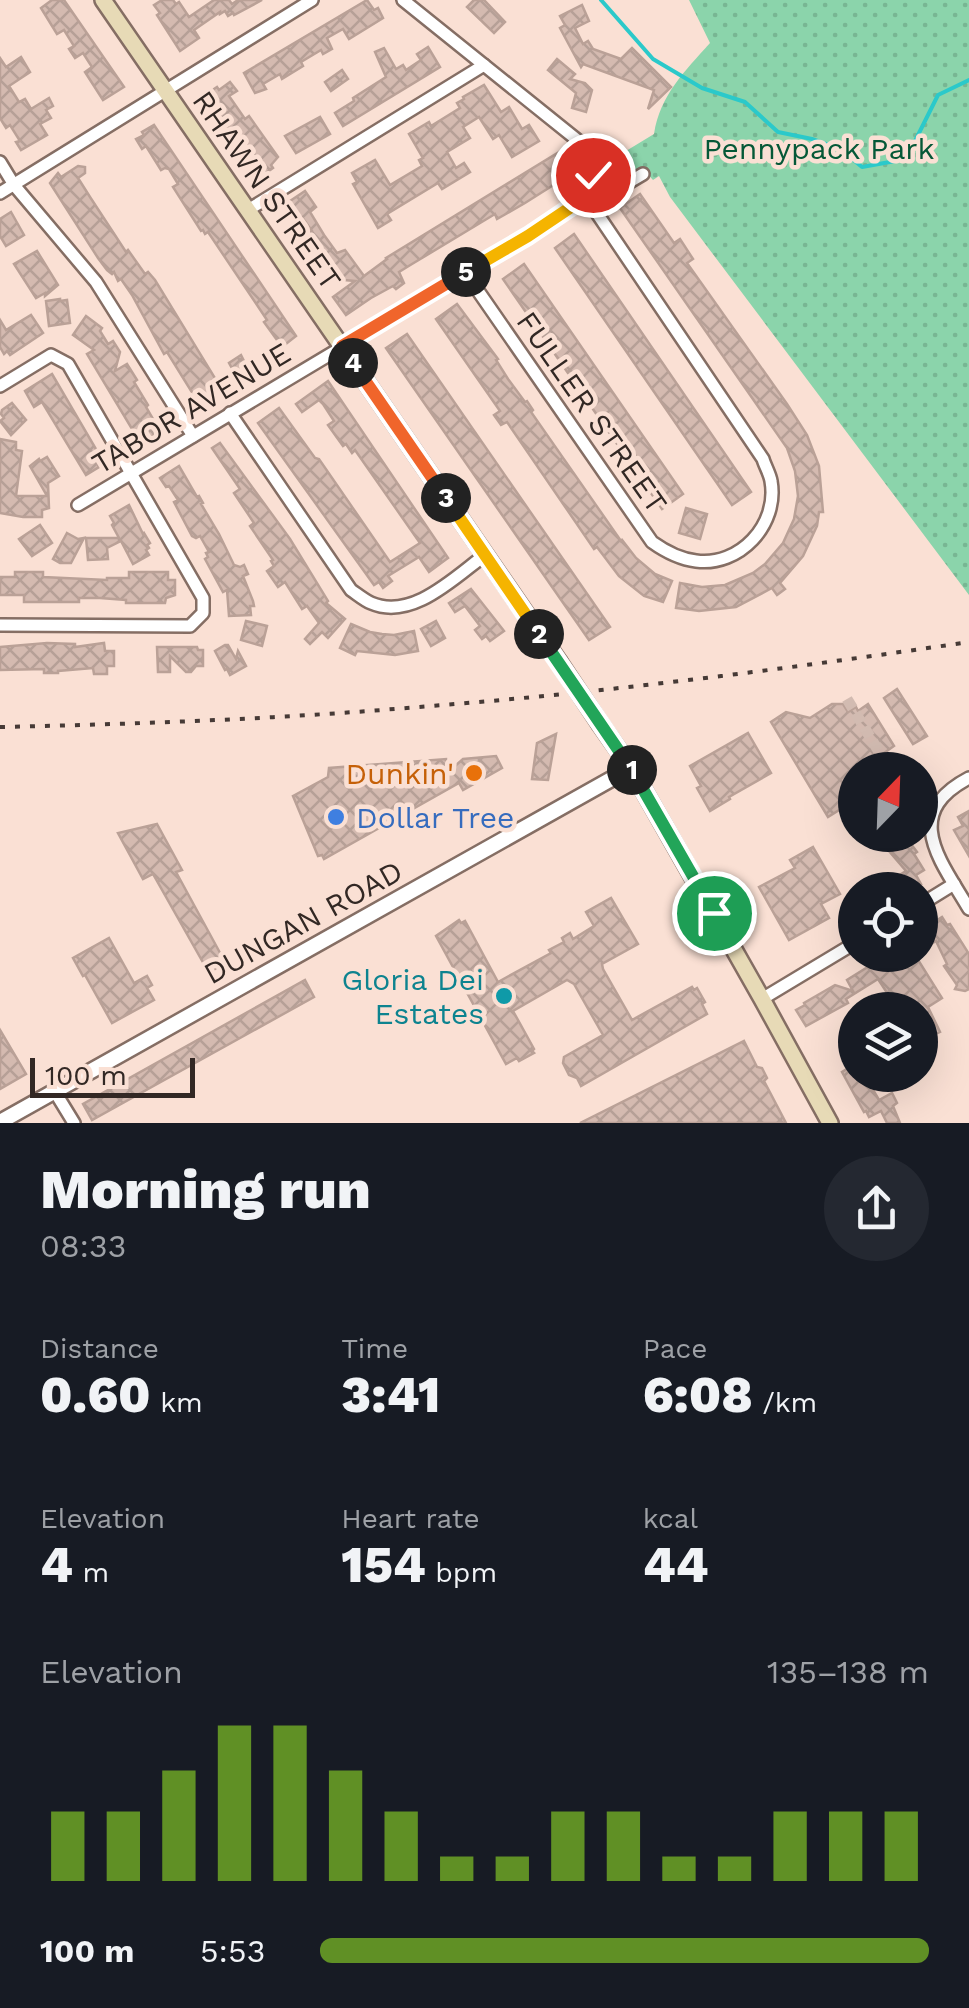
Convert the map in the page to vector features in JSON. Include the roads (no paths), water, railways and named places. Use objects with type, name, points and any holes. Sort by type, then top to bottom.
[{"type":"main road","name":"RHAWN STREET","points":[[103,0],[631,768],[830,1123]]},
{"type":"street","points":[[0,193],[312,0]]},
{"type":"street","points":[[403,0],[586,148],[593,166],[586,197]]},
{"type":"street","points":[[248,210],[484,65]]},
{"type":"street","points":[[0,162],[14,185],[96,282],[193,436]]},
{"type":"street","name":"TABOR AVENUE","points":[[78,505],[528,236],[586,197],[604,197],[643,174]]},
{"type":"street","name":"FULLER STREET","points":[[465,272],[652,542],[679,558],[700,562],[722,559],[755,539],[766,523],[771,504],[771,481],[763,458],[586,197]]},
{"type":"street","points":[[0,386],[51,355],[68,364],[203,598],[203,613],[190,626],[0,625]]},
{"type":"street","points":[[230,413],[351,590],[372,604],[395,608],[417,602],[485,554]]},
{"type":"street","name":"DUNGAN ROAD","points":[[0,1122],[631,768]]},
{"type":"street","points":[[969,778],[951,787],[937,804],[931,834],[934,849],[969,909]]},
{"type":"street","points":[[938,893],[954,884]]},
{"type":"street","points":[[762,999],[838,953]]},
{"type":"street","points":[[56,1092],[74,1123]]},
{"type":"waterway","points":[[601,0],[653,59],[702,88],[745,102],[778,132],[840,149],[862,167],[901,160],[938,95],[969,80]]},
{"type":"tunnel","points":[[847,699],[879,752]]},
{"type":"railway","points":[[0,727],[261,718],[487,701],[694,679],[969,642]]},
{"type":"place","name":"Dunkin'","points":[[474,773]]},
{"type":"place","name":"Dollar Tree","points":[[336,817]]},
{"type":"place","name":"Gloria Dei Estates","points":[[504,996]]},
{"type":"park label","name":"Pennypack Park","points":[[819,148]]}]
